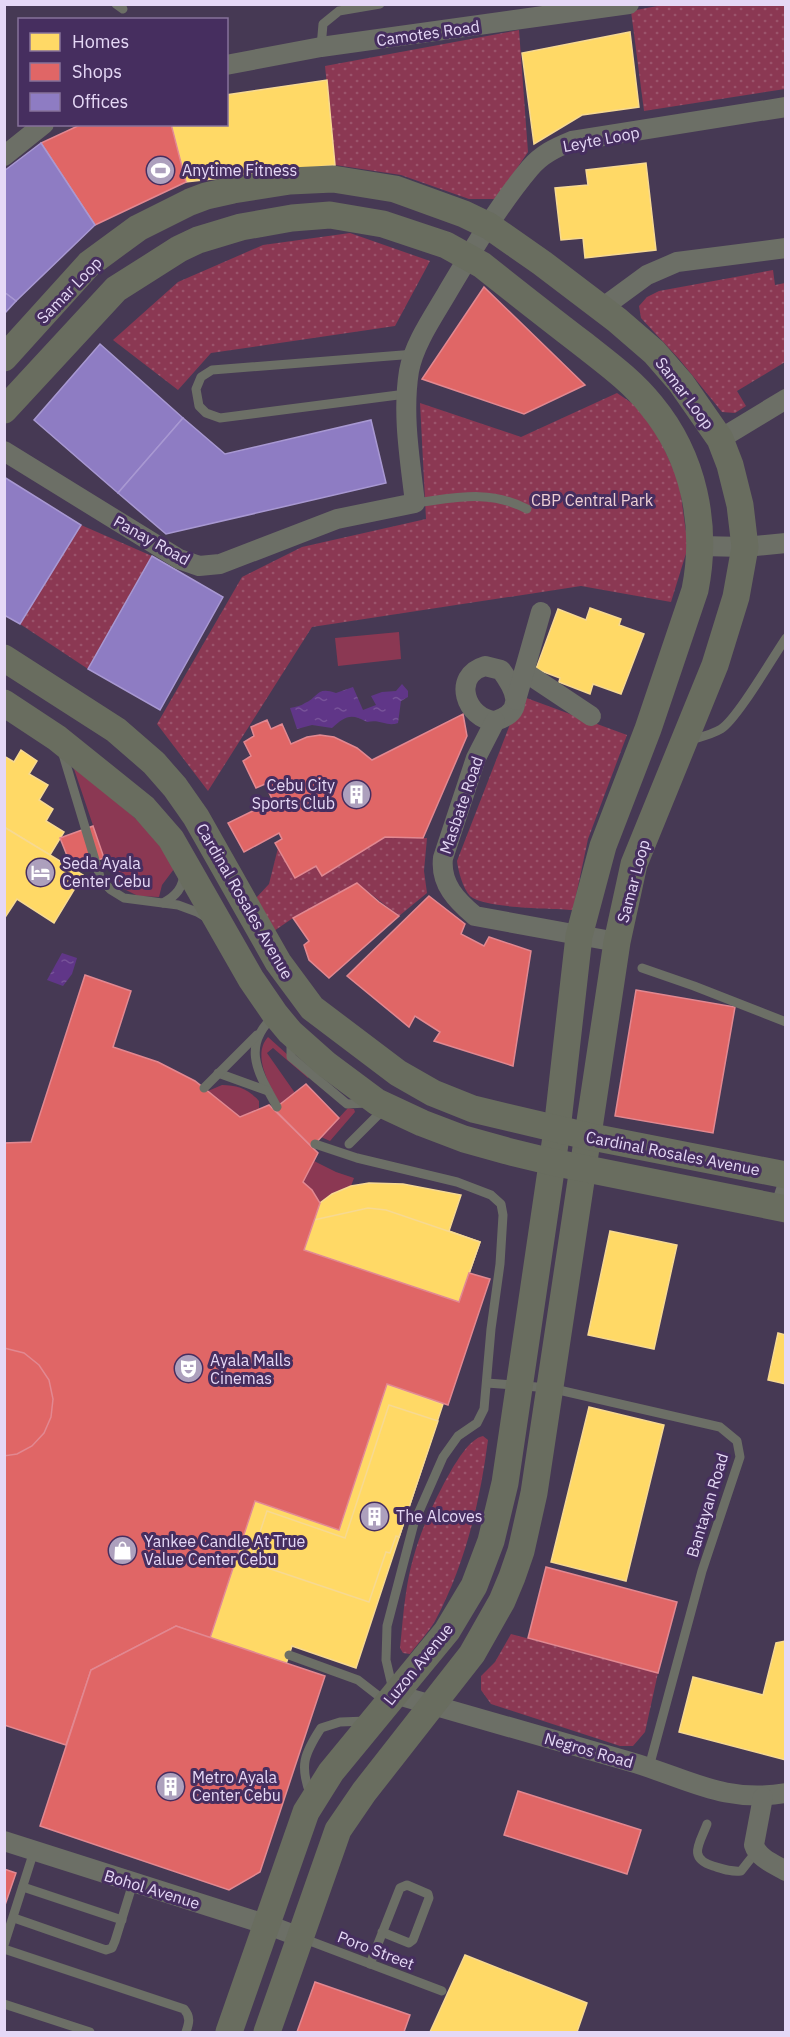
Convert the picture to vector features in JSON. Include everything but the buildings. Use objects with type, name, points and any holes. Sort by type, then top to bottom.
[{"type":"street","name":"Camotes Road","points":[[228,65],[321,47],[629,4]]},
{"type":"street","name":"Leyte Loop","points":[[469,257],[531,167],[549,150],[572,141],[786,107]]},
{"type":"street","points":[[4,156],[41,126]]},
{"type":"street","name":"Samar Loop","points":[[4,358],[89,264],[138,228],[206,196],[290,181],[333,179],[395,189],[464,214],[489,226],[602,308],[654,352],[681,383],[720,439],[730,465],[740,505],[745,547],[736,597],[715,664],[634,864],[617,942],[582,1168]]},
{"type":"street","name":"Samar Loop","points":[[4,410],[116,289],[179,249],[198,240],[241,227],[292,218],[330,215],[383,224],[446,245],[469,257],[620,374],[651,404],[678,448],[693,484],[698,512],[700,567],[696,590],[648,729],[603,846],[579,936],[552,1162]]},
{"type":"street","points":[[602,308],[647,275],[669,264],[786,248]]},
{"type":"street","points":[[415,503],[406,418],[406,394],[410,368],[430,322],[469,257]]},
{"type":"street","points":[[720,439],[786,399]]},
{"type":"street","name":"Panay Road","points":[[4,451],[179,559],[199,566],[220,564],[337,519],[415,503]]},
{"type":"street","points":[[700,546],[745,547],[786,543]]},
{"type":"street","points":[[516,699],[515,692],[501,670],[485,666],[471,673],[467,679],[466,695],[474,712],[480,717],[495,721],[509,714],[516,699],[525,672],[541,612]]},
{"type":"street","name":"Cardinal Rosales Avenue","points":[[4,658],[116,730],[154,763],[175,787],[214,846],[278,962],[312,1008],[398,1073],[433,1093],[473,1109],[557,1130],[786,1175]]},
{"type":"street","points":[[525,672],[591,716]]},
{"type":"street","name":"Cardinal Rosales Avenue","points":[[4,703],[57,738],[144,808],[171,839],[251,979],[283,1023],[326,1064],[381,1105],[464,1140],[552,1162],[629,1178],[784,1202]]},
{"type":"street","name":"Masbate Road","points":[[495,721],[476,758],[443,858],[442,868],[447,886],[458,902],[475,916],[617,942]]},
{"type":"street","points":[[510,1118],[540,1106],[551,1095],[564,1070]]},
{"type":"street","points":[[597,1074],[601,1106],[609,1122],[616,1131],[635,1146]]},
{"type":"street","points":[[507,1151],[532,1182],[539,1203],[541,1233]]},
{"type":"street","name":"Luzon Avenue","points":[[229,2032],[306,1812],[331,1772],[447,1631],[474,1586],[491,1540],[505,1483],[552,1162]]},
{"type":"street","name":"Luzon Avenue","points":[[267,2032],[338,1830],[364,1792],[472,1654],[502,1601],[512,1577],[534,1492],[582,1168]]},
{"type":"street","points":[[571,1239],[583,1206],[592,1190],[604,1183],[629,1178]]},
{"type":"street","name":"Negros Road","points":[[384,1706],[433,1705],[649,1767],[692,1785],[734,1795],[763,1797],[786,1793]]},
{"type":"street","points":[[763,1797],[754,1845],[756,1852],[786,1871]]},
{"type":"street","name":"Bohol Avenue","points":[[4,1841],[300,1937]]},
{"type":"lane","points":[[321,47],[323,24],[339,11],[380,4]]},
{"type":"lane","points":[[406,394],[220,418],[206,413],[199,406],[196,389],[201,377],[212,370],[415,354]]},
{"type":"lane","name":"Panay Road","points":[[415,503],[479,495],[495,497],[527,509]]},
{"type":"lane","points":[[683,741],[705,736],[722,728],[736,712],[786,638]]},
{"type":"lane","points":[[57,738],[101,880],[124,898],[178,905],[197,912],[220,927]]},
{"type":"lane","points":[[163,903],[173,898],[179,891],[184,881],[186,863]]},
{"type":"lane","points":[[642,968],[786,1022]]},
{"type":"lane","points":[[204,1088],[257,1035],[262,1026],[283,1023]]},
{"type":"lane","points":[[257,1035],[255,1059],[277,1107]]},
{"type":"lane","points":[[218,1073],[268,1091]]},
{"type":"lane","points":[[349,1144],[381,1105]]},
{"type":"lane","points":[[315,1144],[357,1158],[456,1182],[491,1195],[501,1204],[503,1215],[500,1264],[482,1416],[477,1423],[458,1436],[443,1457],[414,1523],[387,1626],[384,1706]]},
{"type":"lane","points":[[487,1383],[550,1388]]},
{"type":"lane","name":"Bantayan Road","points":[[550,1388],[720,1427],[737,1441],[740,1449],[740,1457],[702,1571],[649,1767]]},
{"type":"lane","points":[[289,1655],[358,1680],[384,1706]]},
{"type":"lane","points":[[313,1801],[304,1779],[306,1751],[321,1728],[384,1706]]},
{"type":"lane","points":[[707,1824],[697,1850],[701,1862],[727,1871],[741,1871],[756,1852]]},
{"type":"lane","points":[[34,1851],[4,1947],[184,2009],[189,2014],[190,2020],[186,2032]]},
{"type":"lane","points":[[14,1918],[106,1950],[112,1948],[115,1941],[133,1883]]},
{"type":"lane","points":[[369,1964],[382,1932],[400,1888],[406,1885],[428,1894],[429,1898],[413,1940],[409,1943],[382,1932]]},
{"type":"lane","points":[[23,1887],[122,1920]]},
{"type":"lane","name":"Poro Street","points":[[300,1937],[442,1992]]},
{"type":"lane","points":[[4,2004],[90,2032]]},
{"type":"green space","points":[[668,4],[785,5],[785,89],[644,111],[631,11]]},
{"type":"green space","points":[[519,30],[528,152],[496,199],[469,199],[401,175],[335,165],[325,66]]},
{"type":"green space","points":[[350,233],[430,261],[395,326],[211,353],[178,390],[113,340],[178,282],[263,245]]},
{"type":"green space","points":[[773,270],[775,285],[785,283],[785,362],[737,391],[746,406],[735,413],[722,412],[679,359],[641,318],[639,306],[647,297],[659,291]]},
{"type":"green space","name":"CBP Central Park","points":[[617,393],[648,414],[679,481],[688,547],[671,602],[581,586],[312,627],[208,791],[157,724],[242,577],[302,547],[426,519],[420,403],[521,437]]},
{"type":"green space","points":[[81,525],[152,556],[88,669],[20,624]]},
{"type":"green space","points":[[399,632],[401,659],[338,666],[335,638]]},
{"type":"green space","points":[[521,696],[627,735],[588,839],[573,910],[503,906],[478,900],[467,893],[458,869],[457,861]]},
{"type":"green space","points":[[75,763],[161,842],[174,869],[162,885],[159,897],[138,896],[120,887],[104,858],[73,766]]},
{"type":"green space","points":[[385,837],[427,838],[424,871],[427,893],[399,916],[357,883],[274,931],[256,898],[269,884],[278,848],[295,877],[316,866],[323,876]]},
{"type":"green space","points":[[268,1037],[310,1075],[308,1078],[273,1048],[267,1053],[295,1093],[280,1105],[268,1081],[262,1062],[261,1053]]},
{"type":"green space","points":[[222,1085],[246,1091],[259,1101],[259,1109],[240,1117],[208,1091]]},
{"type":"green space","points":[[348,1108],[354,1109],[355,1112],[330,1141],[321,1137]]},
{"type":"green space","points":[[314,1161],[354,1178],[351,1186],[332,1194],[320,1203],[303,1182]]},
{"type":"green space","points":[[483,1436],[488,1440],[481,1487],[470,1533],[455,1578],[432,1625],[410,1654],[403,1653],[400,1648],[406,1593],[423,1529],[452,1469],[469,1445]]},
{"type":"green space","points":[[511,1634],[658,1673],[645,1732],[633,1746],[620,1746],[491,1704],[481,1690],[481,1676],[495,1662]]},
{"type":"water","points":[[402,684],[408,691],[408,697],[401,701],[398,723],[394,724],[367,722],[357,717],[348,717],[332,728],[312,725],[297,729],[290,708],[310,701],[321,692],[336,693],[353,687],[363,710],[376,705],[371,696],[396,691]]},
{"type":"water","points":[[62,953],[77,958],[72,974],[63,986],[47,980]]},
{"type":"place","name":"Anytime Fitness","points":[[161,170]]},
{"type":"place","name":"Cebu City Sports Club","points":[[356,794]]},
{"type":"place","name":"Seda Ayala Center Cebu","points":[[41,872]]},
{"type":"place","name":"Ayala Malls Cinemas","points":[[189,1369]]},
{"type":"place","name":"The Alcoves","points":[[375,1516]]},
{"type":"place","name":"Yankee Candle At True Value Center Cebu","points":[[123,1550]]},
{"type":"place","name":"Metro Ayala Center Cebu","points":[[171,1786]]}]
